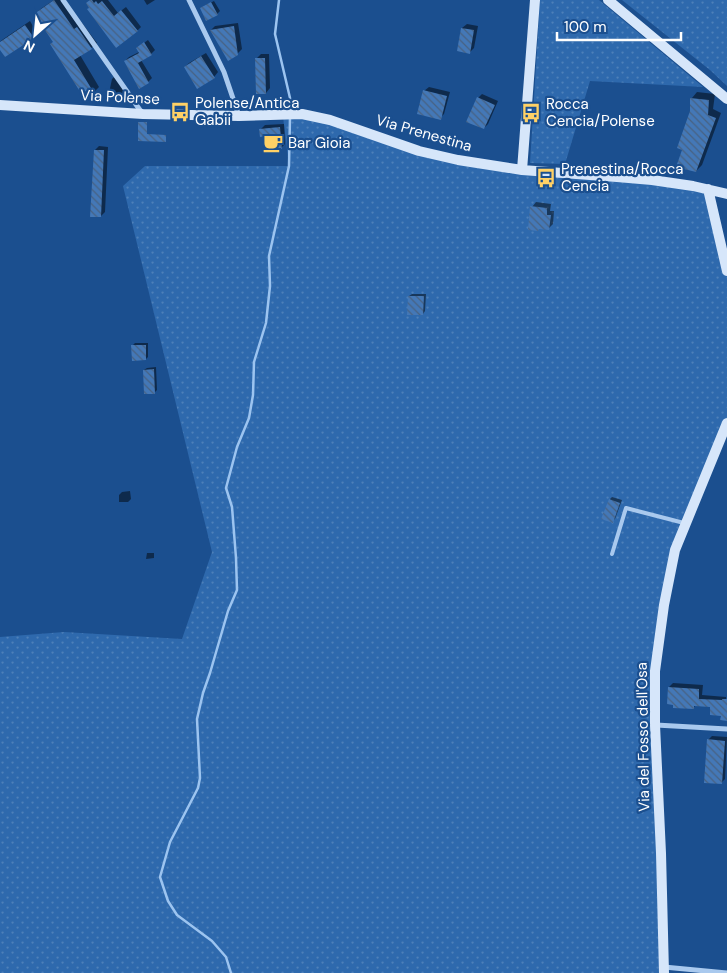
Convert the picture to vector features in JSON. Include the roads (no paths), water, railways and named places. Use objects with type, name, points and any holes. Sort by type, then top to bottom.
[{"type":"main road","points":[[522,170],[535,0]]},
{"type":"main road","points":[[608,0],[727,99]]},
{"type":"main road","name":"Via Polense","points":[[0,105],[143,114],[240,116]]},
{"type":"main road","name":"Via Prenestina","points":[[240,116],[302,114],[330,120],[438,156],[522,170],[627,177],[708,189],[727,194]]},
{"type":"main road","points":[[708,189],[727,271]]},
{"type":"main road","name":"Via del Fosso dell'Osa","points":[[664,970],[655,726],[655,671],[664,605],[675,550],[727,423]]},
{"type":"street","points":[[63,0],[143,114]]},
{"type":"street","points":[[189,0],[224,72],[240,116]]},
{"type":"street","points":[[655,726],[727,729]]},
{"type":"street","points":[[664,970],[727,973]]},
{"type":"lane","points":[[612,554],[626,508],[686,523]]},
{"type":"waterway","points":[[279,0],[275,34],[290,98],[290,111]]},
{"type":"waterway","points":[[231,973],[226,957],[212,941],[177,915],[168,901],[160,877],[170,842],[198,788],[200,778],[197,719],[228,611],[237,590],[232,507],[226,488],[237,447],[249,418],[253,395],[254,362],[266,323],[270,286],[269,256],[289,166],[290,117]]},
{"type":"place","name":"Polense/Antica Gabii","points":[[180,112]]},
{"type":"place","name":"Rocca Cencia/Polense","points":[[531,113]]},
{"type":"place","name":"Bar Gioia","points":[[273,143]]},
{"type":"place","name":"Prenestina/Rocca Cencia","points":[[546,178]]}]
